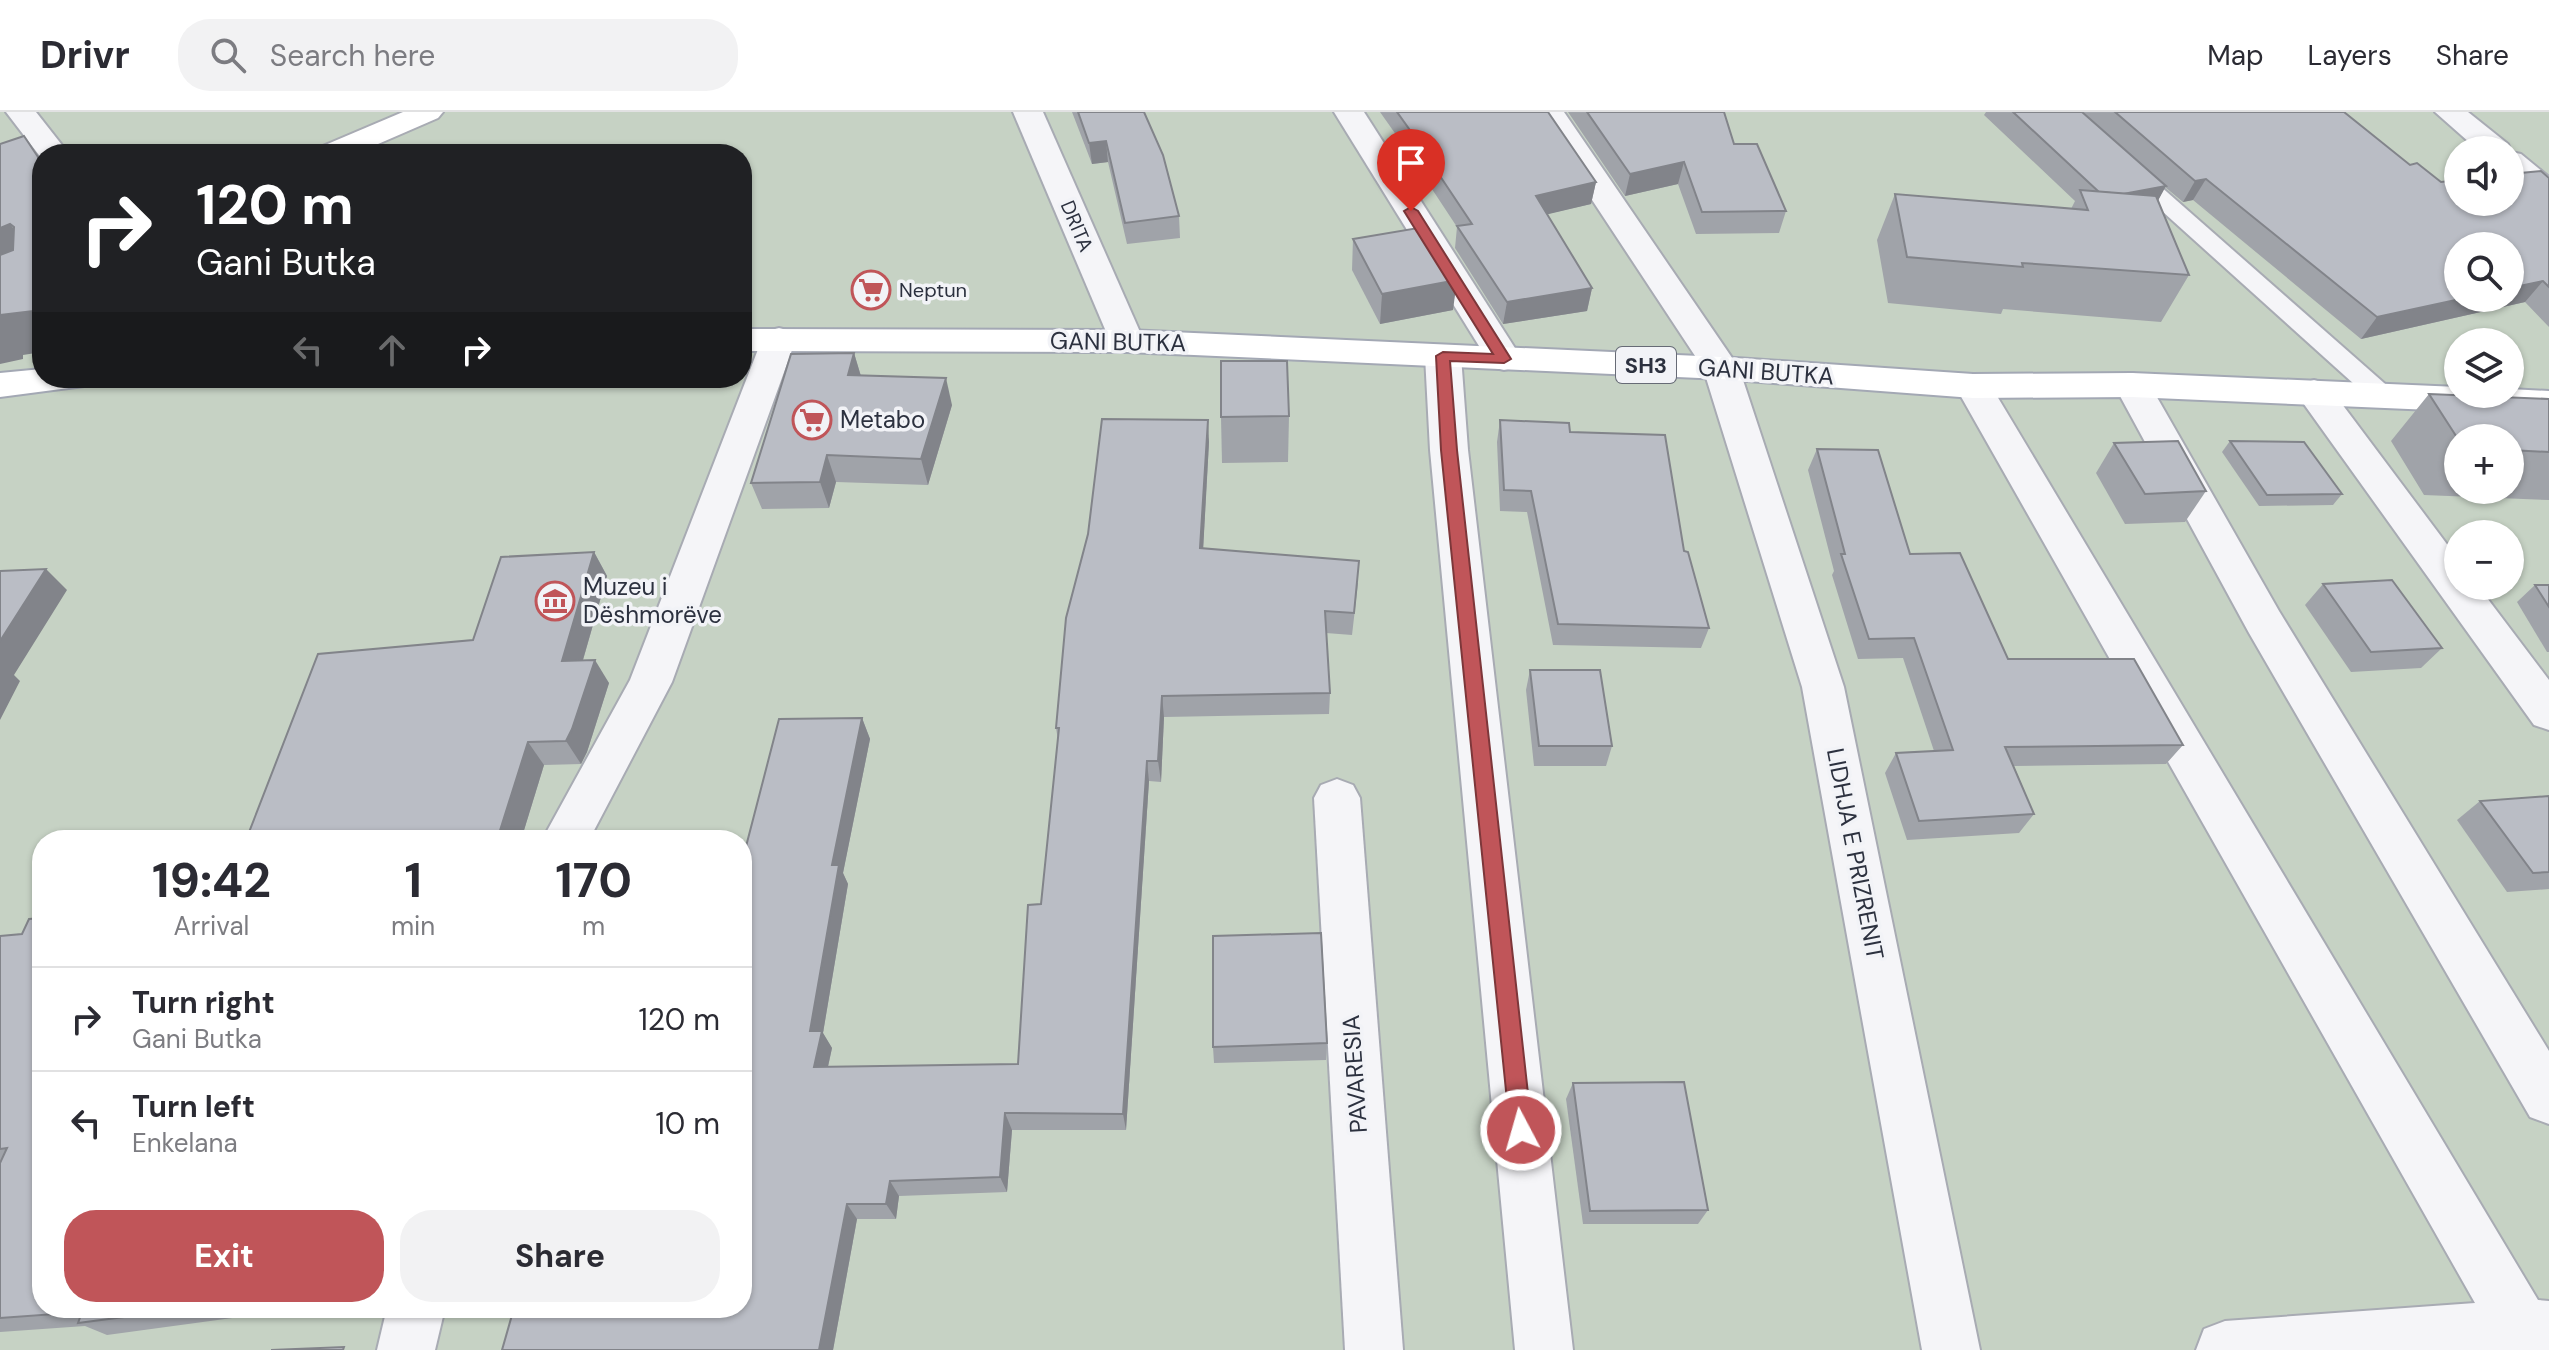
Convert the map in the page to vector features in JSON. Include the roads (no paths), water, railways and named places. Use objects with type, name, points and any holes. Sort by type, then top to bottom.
[{"type":"main road","points":[[353,144],[428,112]]},
{"type":"main road","name":"GANI BUTKA","points":[[761,340],[1127,341],[1721,368],[1973,386],[2132,385],[2549,403]]},
{"type":"main road","points":[[0,385],[32,382]]},
{"type":"street","points":[[21,112],[46,144]]},
{"type":"street","name":"DRITA","points":[[1028,112],[1127,341]]},
{"type":"street","points":[[1349,112],[1504,359]]},
{"type":"street","name":"LIDHJA E PRIZRENIT","points":[[1549,112],[1721,368],[1823,687],[1951,1350]]},
{"type":"street","points":[[2450,112],[2480,136]]},
{"type":"street","points":[[2524,172],[2549,193]]},
{"type":"street","points":[[752,368],[761,340]]},
{"type":"street","points":[[1443,356],[1449,450],[1544,1350]]},
{"type":"street","points":[[2132,385],[2272,635],[2549,1099]]},
{"type":"street","points":[[1973,386],[2536,1329],[2225,1350]]},
{"type":"street","points":[[570,830],[651,682],[746,388]]},
{"type":"street","points":[[2314,392],[2549,713]]},
{"type":"street","name":"PAVARESIA","points":[[1337,798],[1374,1350]]},
{"type":"street","points":[[406,1350],[414,1318]]},
{"type":"lane","points":[[2063,112],[2383,396]]},
{"type":"place","name":"Neptun","points":[[871,290]]},
{"type":"place","name":"Metabo","points":[[812,420]]},
{"type":"place","name":"Muzeu i Dëshmorëve","points":[[555,601]]}]
